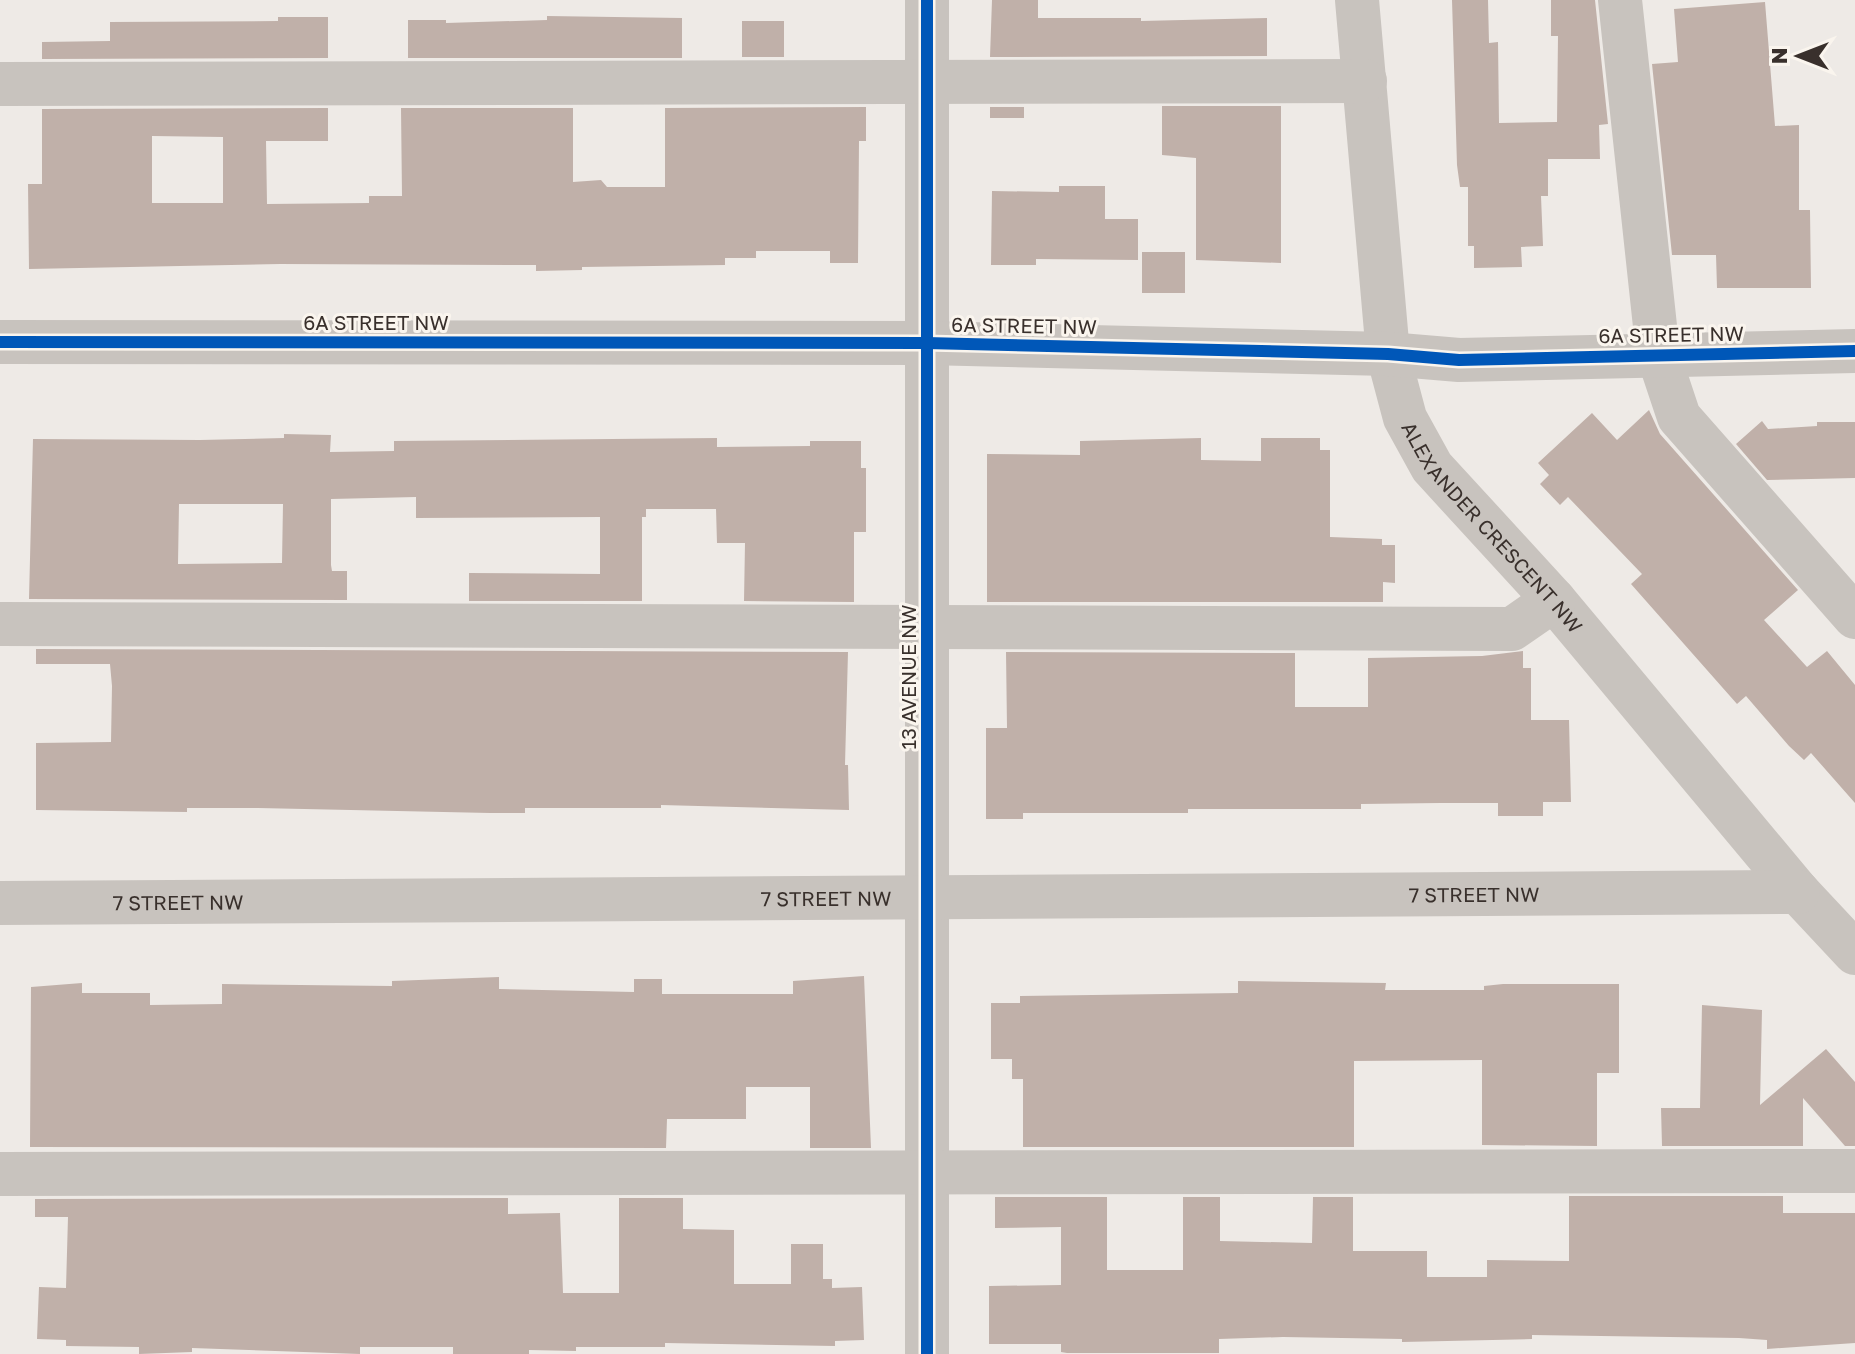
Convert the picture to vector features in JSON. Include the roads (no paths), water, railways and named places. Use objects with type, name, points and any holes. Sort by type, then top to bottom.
[{"type":"street","name":"13 AVENUE NW","points":[[927,0],[927,1354]]},
{"type":"street","name":"ALEXANDER CRESCENT NW","points":[[1357,0],[1388,354],[1405,418],[1432,467],[1554,600],[1798,892],[1855,953]]},
{"type":"street","points":[[1620,0],[1658,354],[1679,417],[1855,617]]},
{"type":"street","points":[[0,84],[1365,81]]},
{"type":"street","name":"6A STREET NW","points":[[0,342],[926,343],[1388,354],[1459,360],[1855,351]]},
{"type":"street","points":[[0,624],[1512,629],[1554,600]]},
{"type":"street","name":"7 STREET NW","points":[[0,903],[927,896],[1709,896],[1798,892]]},
{"type":"street","points":[[0,1174],[928,1170],[1855,1171]]}]
